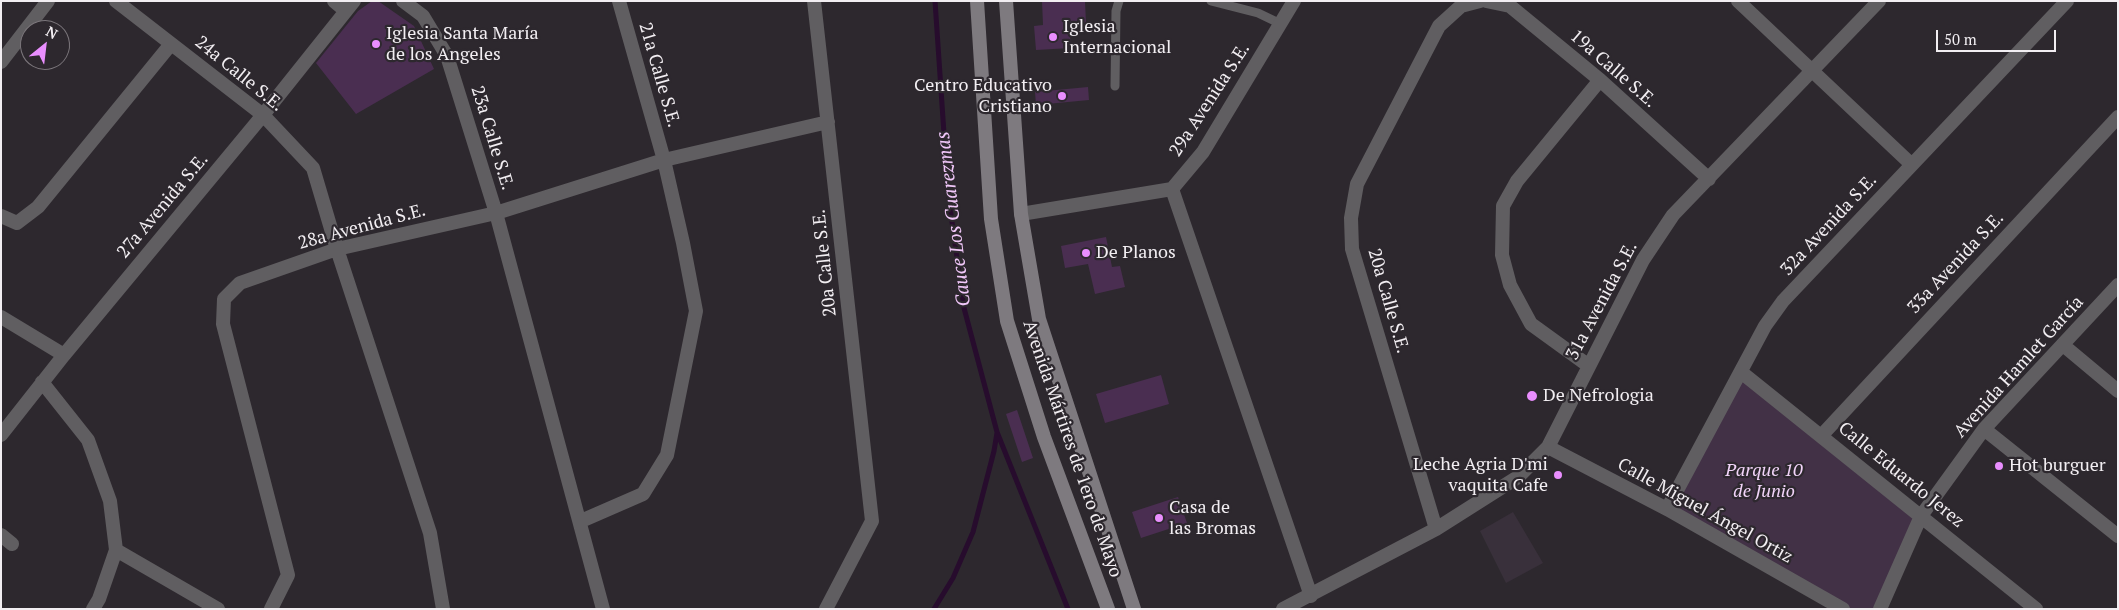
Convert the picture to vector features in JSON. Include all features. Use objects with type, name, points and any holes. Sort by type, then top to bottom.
[{"type":"main road","name":"Avenida Mártires de 1ero de Mayo","points":[[977,1],[991,219],[1007,321],[1044,437],[1108,609]]},
{"type":"main road","name":"Avenida Mártires de 1ero de Mayo","points":[[1006,1],[1021,214],[1039,319],[1134,609]]},
{"type":"street","points":[[1,62],[48,1]]},
{"type":"street","name":"24a Calle S.E.","points":[[116,1],[264,115],[313,168],[430,533],[443,609]]},
{"type":"street","points":[[334,1],[350,6]]},
{"type":"street","name":"23a Calle S.E.","points":[[403,1],[423,16],[446,56],[496,213],[581,521],[603,609]]},
{"type":"street","name":"21a Calle S.E.","points":[[581,521],[643,494],[667,455],[696,311],[684,243],[664,160],[619,1]]},
{"type":"street","name":"20a Calle S.E.","points":[[814,1],[872,521],[826,609]]},
{"type":"street","name":"29a Avenida S.E.","points":[[1172,189],[1203,152],[1294,1]]},
{"type":"street","name":"20a Calle S.E.","points":[[1436,529],[1352,249],[1351,218],[1357,184],[1439,26],[1461,6],[1480,1]]},
{"type":"street","name":"19a Calle S.E.","points":[[1486,1],[1510,6],[1600,80],[1709,179]]},
{"type":"street","points":[[1738,1],[1911,164]]},
{"type":"street","name":"31a Avenida S.E.","points":[[1283,609],[1436,529],[1518,477],[1548,447],[1643,260],[1673,215],[1879,1]]},
{"type":"street","name":"32a Avenida S.E.","points":[[1667,509],[1765,326],[1783,301],[2066,1]]},
{"type":"street","name":"27a Avenida S.E.","points":[[1,434],[64,355],[264,115],[350,6]]},
{"type":"street","points":[[1,216],[17,223],[38,207],[171,44]]},
{"type":"street","points":[[1589,366],[1531,324],[1510,285],[1502,255],[1504,206],[1517,181],[1600,80]]},
{"type":"street","name":"33a Avenida S.E.","points":[[1822,435],[2118,117]]},
{"type":"street","name":"28a Avenida S.E.","points":[[271,609],[288,575],[223,324],[224,298],[240,283],[338,249],[496,213],[664,160],[828,122]]},
{"type":"street","points":[[1021,214],[1172,189],[1311,596]]},
{"type":"street","name":"Avenida Hamlet García","points":[[1880,609],[1921,516],[1984,429],[2118,285]]},
{"type":"street","points":[[1,317],[64,355]]},
{"type":"street","points":[[2063,345],[2118,391]]},
{"type":"street","name":"Calle Eduardo Jerez","points":[[1741,372],[1822,435],[2036,609]]},
{"type":"street","points":[[42,382],[88,440],[110,501],[116,550],[99,598],[93,609]]},
{"type":"street","points":[[1984,429],[2118,536]]},
{"type":"street","name":"Calle Miguel Ángel Ortiz","points":[[1548,447],[1667,509],[1843,609]]},
{"type":"street","points":[[1,535],[12,544]]},
{"type":"street","points":[[116,550],[218,609]]},
{"type":"lane","points":[[1115,86],[1116,11],[1119,1]]},
{"type":"lane","points":[[1211,1],[1258,13],[1281,24]]},
{"type":"shaded area","points":[[1513,512],[1543,563],[1506,583],[1480,531]]},
{"type":"green space","name":"Parque 10 de Junio","points":[[1741,372],[1921,516],[1880,609],[1843,609],[1667,509]]},
{"type":"building","name":"Iglesia Santa María de los Angeles","points":[[372,1],[378,1],[414,26],[434,69],[356,114],[316,63],[358,11]]},
{"type":"building","points":[[1042,1],[1085,1],[1086,23],[1069,24],[1071,48],[1036,50],[1034,26],[1043,25]]},
{"type":"building","name":"Centro Educativo Cristiano","points":[[1088,87],[1089,100],[1036,105],[1035,92]]},
{"type":"building","points":[[1106,237],[1112,267],[1120,266],[1125,287],[1095,294],[1088,264],[1065,268],[1061,246]]},
{"type":"building","points":[[1161,375],[1169,404],[1105,423],[1096,394]]},
{"type":"building","points":[[1017,410],[1033,458],[1022,462],[1006,414]]},
{"type":"building","name":"Casa de las Bromas","points":[[1178,497],[1187,523],[1141,538],[1132,512]]},
{"type":"waterway","name":"Cauce Los Cuarezmas","points":[[935,1],[948,193],[964,308],[997,432],[1068,609]]},
{"type":"waterway","points":[[934,609],[953,578],[973,532],[997,433]]},
{"type":"place","name":"Iglesia Internacional","points":[[1053,37]]},
{"type":"place","name":"Iglesia Santa María de los Angeles","points":[[376,44]]},
{"type":"place","name":"Centro Educativo Cristiano","points":[[1062,96]]},
{"type":"place","name":"De Planos","points":[[1086,253]]},
{"type":"place","name":"De Nefrologia","points":[[1532,396]]},
{"type":"place","name":"Hot burguer","points":[[1999,466]]},
{"type":"place","name":"Leche Agria D'mi vaquita Cafe","points":[[1558,475]]},
{"type":"place","name":"Casa de las Bromas","points":[[1159,518]]}]
